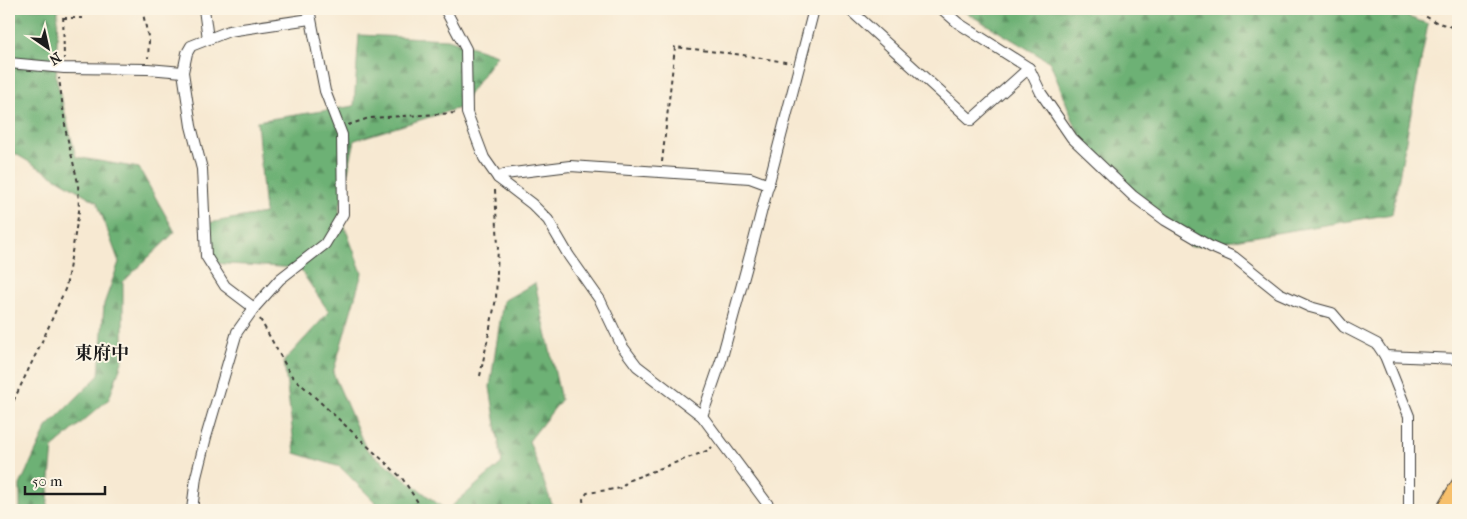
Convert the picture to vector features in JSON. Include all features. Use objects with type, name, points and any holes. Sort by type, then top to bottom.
[{"type":"main road","points":[[1442,510],[1458,483]]},
{"type":"street","points":[[204,9],[208,39]]},
{"type":"street","points":[[445,9],[466,49],[467,113],[484,158],[498,178],[532,204],[548,220],[569,256],[600,300],[622,346],[637,366],[702,416],[772,510]]},
{"type":"street","points":[[702,416],[721,361],[814,9]]},
{"type":"street","points":[[849,9],[971,120],[1029,68]]},
{"type":"street","points":[[942,9],[958,23],[1029,68],[1041,93],[1072,138],[1133,196],[1165,220],[1211,247],[1234,257],[1279,293],[1310,307],[1332,313],[1344,327],[1377,344],[1385,356],[1409,416],[1410,510]]},
{"type":"street","points":[[192,510],[196,477],[204,445],[237,332],[254,308],[280,279],[325,244],[343,214],[342,136],[325,91],[310,14],[229,31],[191,46],[187,53],[183,72],[191,126],[202,169],[206,256],[225,286],[254,308]]},
{"type":"street","points":[[9,63],[183,72]]},
{"type":"street","points":[[498,178],[505,174],[570,166],[750,178],[769,185]]},
{"type":"street","points":[[1385,356],[1458,359]]},
{"type":"path","points":[[9,416],[11,406],[66,286],[79,211],[78,183],[66,132],[61,67],[63,9]]},
{"type":"path","points":[[142,9],[149,41],[148,69]]},
{"type":"path","points":[[1412,9],[1436,22],[1458,29]]},
{"type":"path","points":[[63,18],[84,18]]},
{"type":"path","points":[[661,172],[674,47],[800,64]]},
{"type":"path","points":[[340,130],[352,123],[369,118],[467,113]]},
{"type":"path","points":[[480,376],[496,299],[498,246],[495,188],[498,178]]},
{"type":"path","points":[[254,308],[291,375],[402,478],[422,510]]},
{"type":"path","points":[[584,510],[583,499],[587,493],[622,488],[627,481],[709,450],[719,441]]},
{"type":"green space","points":[[9,9],[58,9],[56,77],[76,157],[139,168],[175,232],[123,282],[123,359],[109,399],[53,447],[47,510],[20,510],[20,485],[47,427],[99,375],[104,304],[119,262],[97,202],[9,150]]},
{"type":"green space","points":[[960,9],[1386,9],[1428,24],[1392,214],[1191,247],[1082,143],[1050,62]]},
{"type":"green space","points":[[359,35],[448,39],[497,55],[459,108],[355,140],[339,211],[362,273],[333,373],[366,449],[446,510],[383,510],[340,467],[295,453],[284,361],[329,312],[299,268],[209,263],[208,223],[265,213],[257,121],[354,106]]},
{"type":"green space","points":[[535,283],[561,400],[529,441],[554,510],[447,510],[502,463],[490,387],[503,301]]},
{"type":"district","name":"東府中","points":[[102,353]]}]
